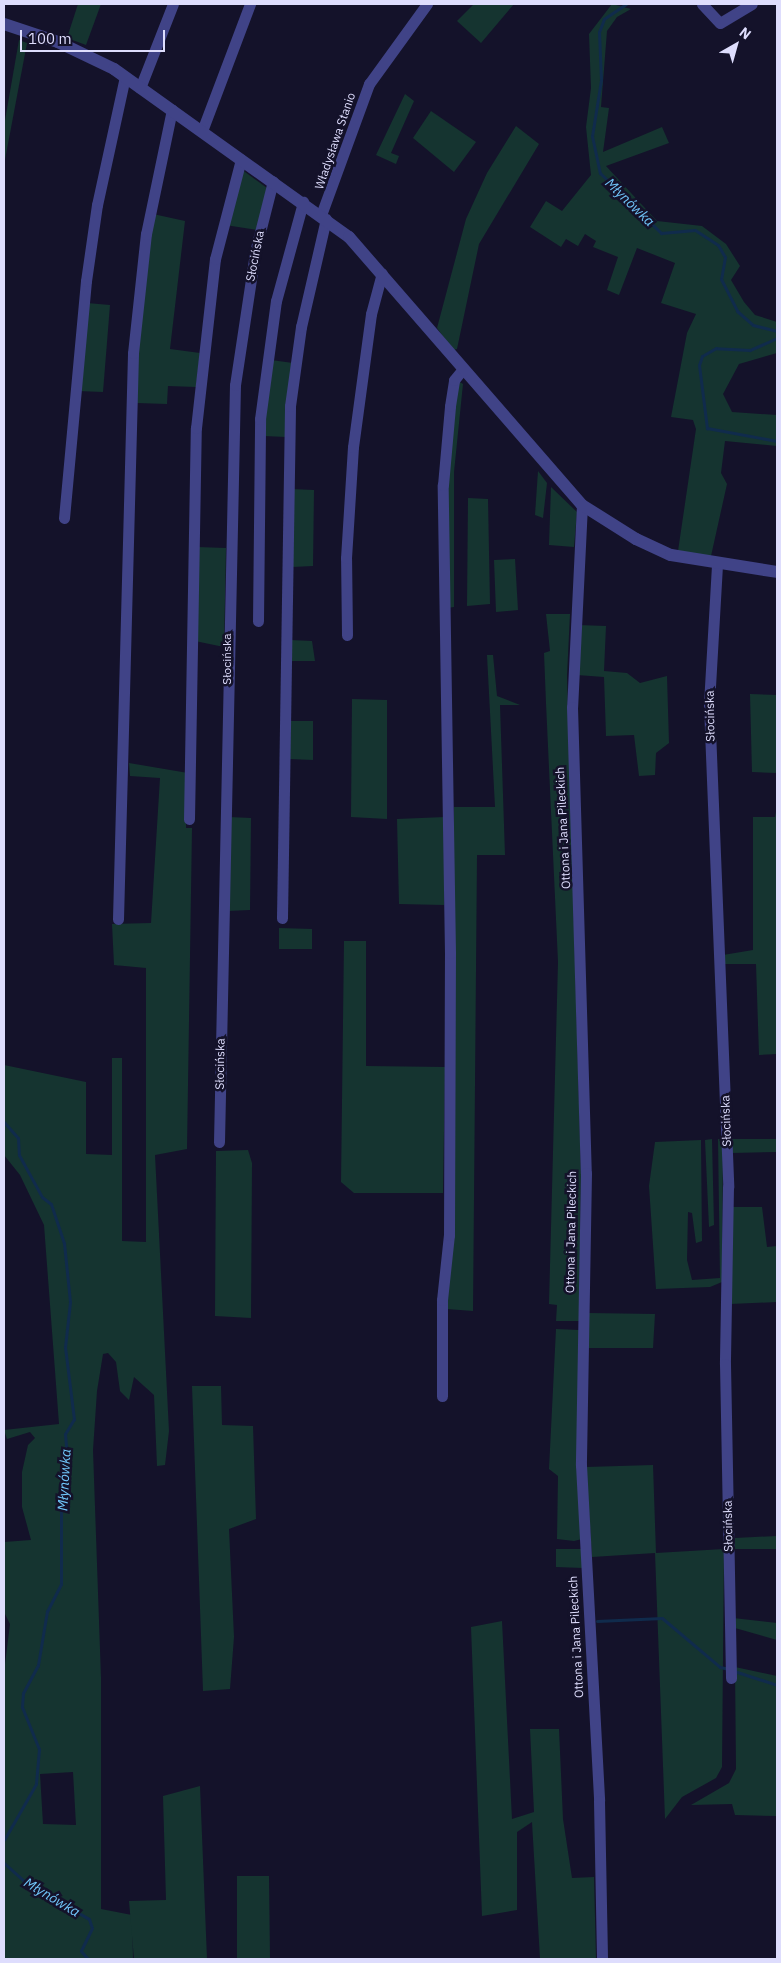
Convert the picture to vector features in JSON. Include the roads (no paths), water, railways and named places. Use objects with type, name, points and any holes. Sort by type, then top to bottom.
[{"type":"street","points":[[140,88],[173,4]]},
{"type":"street","points":[[202,131],[250,4]]},
{"type":"street","name":"Władysława Stanio","points":[[282,918],[290,406],[301,327],[324,217],[369,84],[427,4]]},
{"type":"street","points":[[702,4],[720,23],[752,4]]},
{"type":"street","points":[[4,24],[75,49],[125,77],[324,217],[382,273],[462,369],[582,505],[652,547],[717,565],[777,572]]},
{"type":"street","points":[[64,518],[85,291],[97,205],[125,77]]},
{"type":"street","points":[[118,919],[133,353],[146,234],[172,110]]},
{"type":"street","points":[[189,819],[196,428],[215,259],[242,159]]},
{"type":"street","name":"Słocińska","points":[[219,1142],[235,385],[255,252],[273,181]]},
{"type":"street","points":[[258,621],[260,419],[276,301],[303,202]]},
{"type":"street","points":[[348,636],[346,558],[353,447],[371,314],[382,273]]},
{"type":"street","points":[[442,1396],[442,1300],[449,1235],[450,982],[443,485],[451,397],[454,380],[462,369]]},
{"type":"street","name":"Ottona i Jana Pileckich","points":[[582,505],[572,707],[586,1172],[581,1464],[599,1801],[602,1959]]},
{"type":"street","name":"Słocińska","points":[[717,565],[709,705],[728,1188],[725,1364],[731,1678]]},
{"type":"waterway","name":"Młynówka","points":[[626,4],[604,19],[599,32],[601,80],[592,136],[600,173],[661,233],[695,230],[718,245],[725,257],[721,279],[737,311],[753,325],[777,331]]},
{"type":"waterway","name":"Młynówka","points":[[777,338],[750,350],[716,348],[702,356],[699,365],[707,428],[777,441]]},
{"type":"waterway","name":"Młynówka","points":[[4,1122],[18,1138],[19,1155],[42,1197],[51,1204],[64,1243],[70,1302],[65,1347],[74,1419],[65,1434],[67,1456],[61,1483],[61,1584],[47,1611],[38,1665],[23,1693],[22,1707],[39,1749],[36,1784],[4,1840]]},
{"type":"waterway","points":[[597,1621],[662,1618],[720,1667],[729,1669]]},
{"type":"waterway","points":[[734,1671],[777,1685]]},
{"type":"waterway","name":"Młynówka","points":[[4,1863],[24,1881],[89,1919],[92,1928],[81,1951],[88,1959]]}]
